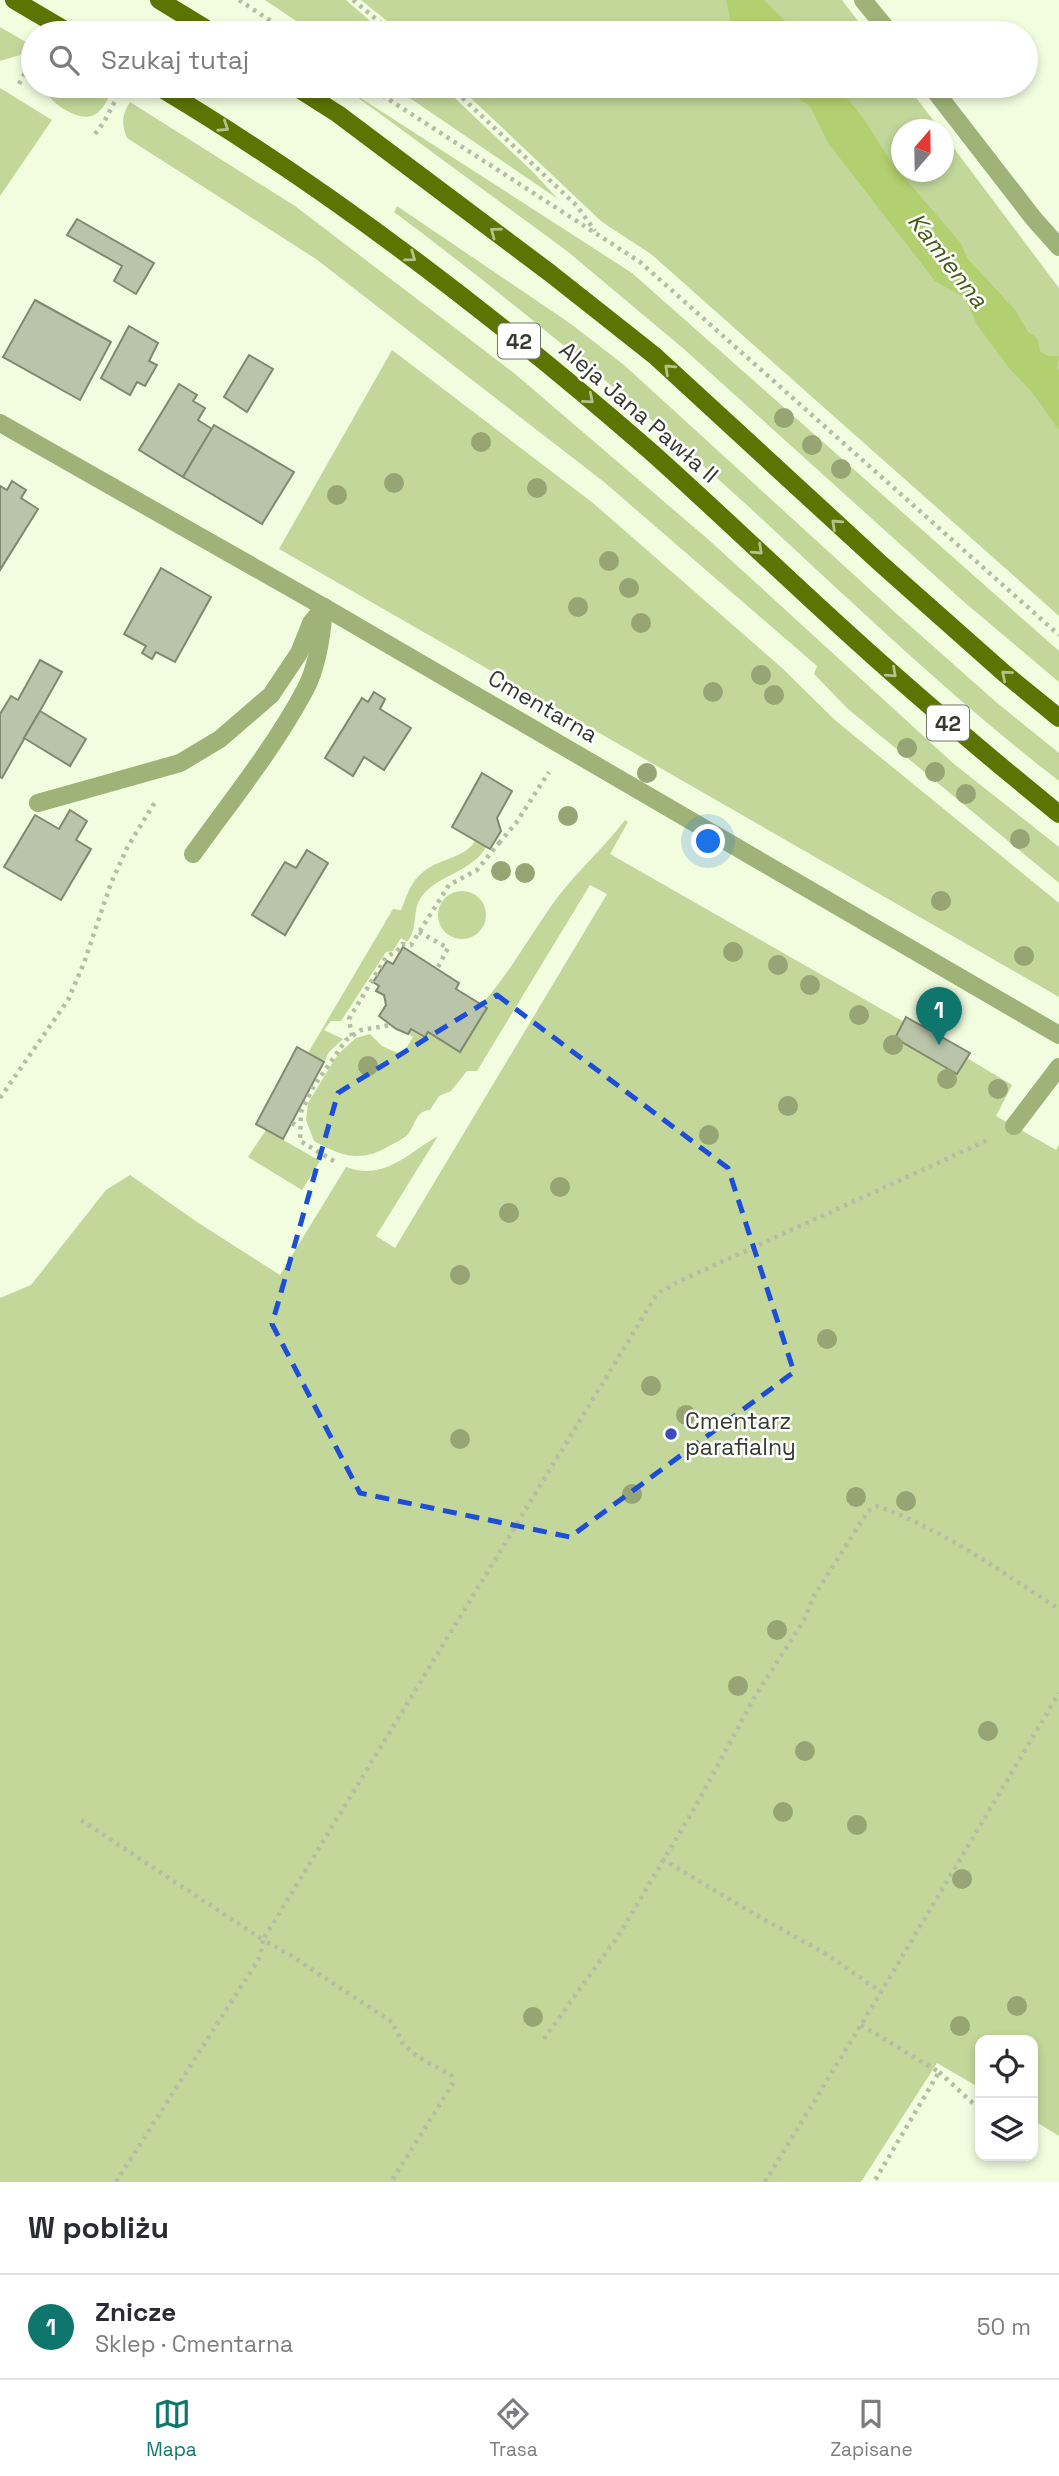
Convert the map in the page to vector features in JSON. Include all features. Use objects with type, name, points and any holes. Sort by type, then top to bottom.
[{"type":"main road","points":[[14,0],[50,21]]},
{"type":"main road","points":[[159,0],[193,21]]},
{"type":"main road","name":"Aleja Jana Pawła II","points":[[178,98],[362,220],[527,348],[651,452],[841,628],[967,739],[1059,814]]},
{"type":"main road","points":[[313,98],[494,231],[655,356],[880,563],[1059,718]]},
{"type":"street","points":[[863,0],[880,21]]},
{"type":"street","points":[[940,98],[1034,219],[1059,247]]},
{"type":"street","name":"Cmentarna","points":[[0,423],[324,607],[1059,1034]]},
{"type":"street","points":[[38,803],[180,763],[220,739],[271,695],[299,653],[311,624],[324,607]]},
{"type":"street","points":[[193,855],[261,760],[306,689],[323,632],[324,607]]},
{"type":"street","points":[[1014,1126],[1059,1067]]},
{"type":"path","points":[[239,0],[271,21]]},
{"type":"path","points":[[353,0],[378,21]]},
{"type":"path","points":[[19,84],[21,80]]},
{"type":"path","points":[[95,134],[117,98]]},
{"type":"path","points":[[387,98],[640,262],[1059,635]]},
{"type":"path","points":[[463,98],[577,206],[598,234]]},
{"type":"path","points":[[0,1098],[68,1000],[84,963],[111,883],[127,848],[180,763]]},
{"type":"path","points":[[352,1036],[349,1019],[372,976],[386,957],[392,955],[402,944],[411,945],[449,885],[477,870],[497,842],[516,823],[552,767]]},
{"type":"path","points":[[419,932],[448,948],[437,969]]},
{"type":"path","points":[[334,1161],[300,1141],[301,1112],[331,1060],[352,1036],[361,1030],[391,1025]]},
{"type":"path","points":[[292,1123],[299,1127]]},
{"type":"path","points":[[116,2182],[260,1957],[263,1940],[657,1294],[682,1280],[975,1147],[1014,1126]]},
{"type":"path","points":[[544,2039],[620,1933],[698,1802],[755,1696],[803,1622],[814,1596],[868,1511],[877,1506],[944,1535],[1059,1609]]},
{"type":"path","points":[[765,2182],[1059,1693]]},
{"type":"path","points":[[81,1820],[392,2022],[403,2044],[418,2057],[452,2076],[452,2085],[391,2182]]},
{"type":"path","points":[[662,1859],[826,1954],[881,1992]]},
{"type":"path","points":[[861,2025],[939,2072],[975,2105]]},
{"type":"path","points":[[874,2182],[939,2072]]},
{"type":"highlighted area","points":[[497,995],[728,1168],[794,1372],[570,1537],[360,1493],[272,1324],[338,1093]]},
{"type":"shaded area","points":[[265,0],[346,0],[370,21],[296,21]]},
{"type":"shaded area","points":[[361,0],[842,0],[858,21],[387,21]]},
{"type":"shaded area","points":[[0,27],[21,39],[21,54],[0,61]]},
{"type":"shaded area","points":[[0,88],[52,120],[0,196]]},
{"type":"shaded area","points":[[51,98],[108,98],[97,113],[88,117],[72,114]]},
{"type":"shaded area","points":[[358,98],[632,273],[1059,651],[1059,682],[963,601],[685,350],[567,251]]},
{"type":"shaded area","points":[[410,98],[455,98],[558,199]]},
{"type":"shaded area","points":[[471,98],[916,98],[932,119],[891,119],[891,182],[954,182],[954,148],[1059,288],[1059,616],[651,254],[602,222]]},
{"type":"shaded area","points":[[130,102],[295,206],[514,373],[710,541],[954,764],[1059,847],[1059,883],[848,709],[814,674],[817,666],[604,482],[316,259],[127,138],[123,119]]},
{"type":"shaded area","points":[[397,206],[571,324],[624,365],[899,616],[996,702],[1059,753],[1059,781],[940,682],[619,392],[485,282],[394,212]]},
{"type":"shaded area","points":[[392,350],[593,503],[782,668],[836,721],[1059,903],[1059,997],[279,549]]},
{"type":"shaded area","name":"Cmentarz parafialny","points":[[625,820],[628,822],[610,854],[904,1022],[895,1039],[957,1073],[967,1058],[1012,1085],[996,1116],[1056,1150],[1059,1145],[1059,2136],[1038,2123],[1038,2035],[975,2035],[975,2085],[937,2063],[861,2182],[0,2182],[0,1298],[31,1285],[106,1190],[130,1175],[280,1275],[346,1167],[372,1171],[384,1168],[395,1164],[438,1136],[376,1236],[395,1248],[607,894],[590,885],[477,1071],[467,1071],[451,1091],[439,1096],[430,1110],[419,1115],[403,1138],[380,1151],[361,1156],[334,1151],[314,1141],[306,1120],[308,1103],[338,1054],[356,1038],[370,1034],[382,1046],[402,1055],[413,1037],[408,1034],[411,1029],[425,1037],[428,1032],[460,1052],[487,1008],[481,1005],[565,888]]},
{"type":"shaded area","points":[[475,841],[486,847],[480,855],[422,896],[411,937],[407,942],[401,938],[393,951],[386,952],[341,1021],[331,1021],[324,1030],[343,1039],[329,1052],[324,1062],[308,1053],[393,909],[401,910],[415,880],[429,867],[458,855]]},
{"type":"shaded area","points":[[462,891],[471,892],[479,898],[485,906],[485,924],[479,932],[471,938],[462,939],[453,938],[445,932],[439,924],[438,915],[439,906],[445,898],[453,892]]},
{"type":"shaded area","points":[[266,1130],[320,1161],[302,1190],[248,1157]]},
{"type":"water","points":[[726,0],[764,0],[785,21],[731,21]]},
{"type":"water","name":"Kamienna","points":[[798,98],[846,98],[862,116],[891,162],[891,182],[908,182],[960,242],[968,259],[1016,311],[1028,332],[1037,340],[1040,352],[1059,356],[1059,430],[977,325],[965,298],[935,281],[828,143],[810,106]]},
{"type":"building","points":[[77,219],[154,263],[136,294],[114,281],[122,266],[67,235]]},
{"type":"building","points":[[35,300],[111,342],[80,400],[3,357]]},
{"type":"building","points":[[129,326],[158,343],[149,361],[157,365],[145,386],[137,382],[130,395],[101,378]]},
{"type":"building","points":[[249,355],[273,369],[247,412],[224,397]]},
{"type":"building","points":[[179,384],[197,395],[193,401],[205,408],[198,420],[212,429],[183,477],[139,450]]},
{"type":"building","points":[[214,425],[294,472],[262,524],[183,477]]},
{"type":"building","points":[[12,481],[26,490],[21,498],[38,509],[0,570],[0,486],[7,490]]},
{"type":"building","points":[[161,568],[211,597],[175,662],[156,652],[152,659],[142,653],[146,646],[124,634]]},
{"type":"building","points":[[40,660],[62,672],[2,778],[0,714],[11,696],[18,700]]},
{"type":"building","points":[[374,692],[385,699],[380,709],[411,728],[384,770],[364,757],[353,776],[325,758],[362,698],[368,702]]},
{"type":"building","points":[[40,711],[86,739],[70,766],[24,738]]},
{"type":"building","points":[[482,773],[512,791],[497,818],[501,831],[490,849],[452,827]]},
{"type":"building","points":[[70,810],[87,821],[76,840],[91,849],[61,900],[4,867],[35,815],[59,829]]},
{"type":"building","points":[[307,850],[328,863],[285,935],[252,915],[285,862],[296,868]]},
{"type":"building","points":[[403,947],[459,983],[456,989],[487,1008],[460,1052],[428,1032],[425,1037],[411,1029],[408,1034],[379,1016],[386,1005],[384,995],[376,991],[379,986],[373,982],[387,961],[393,964]]},
{"type":"building","points":[[906,1017],[970,1053],[957,1074],[895,1038]]},
{"type":"building","points":[[297,1047],[324,1062],[283,1139],[256,1124]]},
{"type":"place","name":"Znicze","points":[[939,1045]]},
{"type":"place","name":"Cmentarz parafialny","points":[[671,1434]]}]
